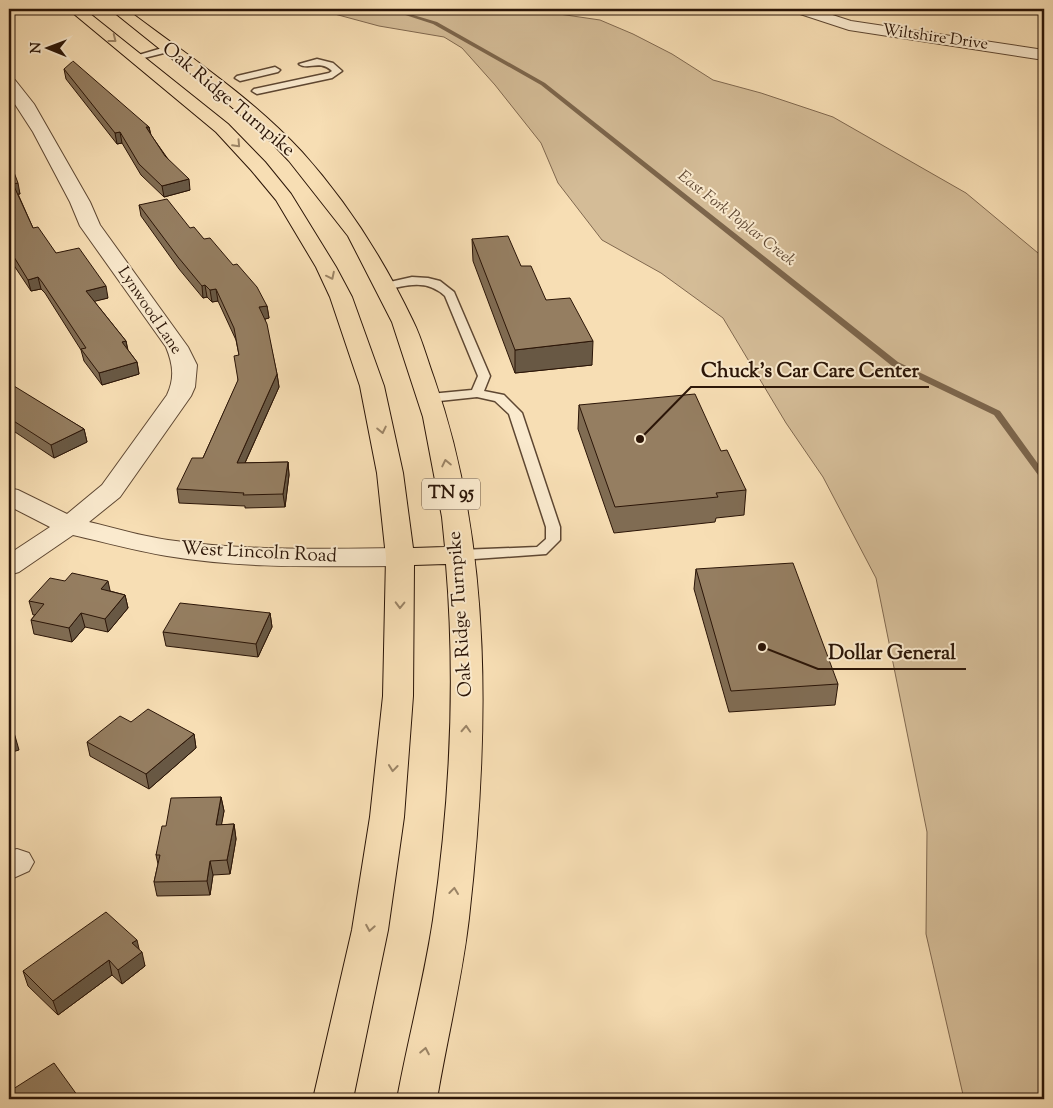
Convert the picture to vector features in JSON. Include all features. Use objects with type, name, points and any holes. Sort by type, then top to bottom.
[{"type":"highway","name":"Oak Ridge Turnpike","points":[[75,9],[222,128],[258,166],[284,198],[326,267],[341,297],[372,386],[390,473],[400,557],[398,696],[387,817],[370,930],[333,1099]]},
{"type":"highway","name":"Oak Ridge Turnpike","points":[[117,9],[244,109],[297,158],[354,231],[385,286],[412,342],[430,398],[446,464],[460,555],[464,595],[467,706],[457,864],[444,961],[417,1099]]},
{"type":"highway","points":[[400,557],[460,555]]},
{"type":"street","name":"Wiltshire Drive","points":[[799,9],[840,22],[873,29],[1044,55]]},
{"type":"street","name":"Lynwood Lane","points":[[9,84],[25,104],[42,132],[80,202],[90,226],[160,321],[177,347],[185,366],[183,387],[179,396],[111,491],[69,526],[9,566]]},
{"type":"street","name":"West Lincoln Road","points":[[9,496],[69,526],[166,548],[225,555],[314,558],[400,557]]},
{"type":"lane","points":[[136,57],[169,49]]},
{"type":"lane","points":[[258,92],[332,75],[337,71],[333,65],[325,61],[303,64]]},
{"type":"lane","points":[[240,78],[271,71],[285,85]]},
{"type":"lane","points":[[385,286],[411,281],[432,281],[441,284],[450,294],[484,376],[477,393]]},
{"type":"lane","points":[[430,398],[477,393],[499,398],[515,413],[553,527],[553,540],[541,551],[460,555]]},
{"type":"shaded area","points":[[316,9],[552,9],[559,14],[600,20],[672,54],[713,80],[761,93],[833,117],[966,193],[1044,258],[1044,1099],[964,1099],[926,934],[927,832],[876,578],[823,477],[786,423],[723,318],[661,273],[602,240],[558,183],[541,143],[495,85],[462,48],[444,37],[379,26]]},
{"type":"building","points":[[73,61],[149,127],[146,127],[165,156],[189,179],[162,186],[139,164],[120,132],[115,133],[64,69]]},
{"type":"building","points":[[9,159],[18,183],[13,184],[33,228],[38,227],[56,253],[79,248],[106,286],[86,291],[126,341],[122,342],[137,362],[99,373],[81,349],[86,348],[42,282],[38,277],[28,280],[11,252],[9,253]]},
{"type":"building","points":[[167,199],[190,228],[194,227],[204,239],[210,238],[233,265],[237,264],[257,287],[267,306],[259,307],[267,324],[277,374],[237,463],[288,462],[283,494],[243,495],[244,493],[177,489],[192,458],[203,458],[238,380],[234,356],[239,355],[234,328],[216,289],[210,290],[205,285],[202,286],[139,205]]},
{"type":"building","points":[[508,236],[521,266],[531,266],[546,300],[570,298],[593,341],[515,350],[472,239]]},
{"type":"building","points":[[9,384],[84,429],[51,445],[9,418]]},
{"type":"building","points":[[695,394],[721,451],[727,450],[746,490],[716,493],[718,497],[615,507],[579,405]]},
{"type":"building","points":[[793,563],[838,684],[731,691],[696,569]]},
{"type":"building","points":[[72,573],[108,581],[101,589],[125,595],[105,619],[81,613],[69,628],[31,620],[44,604],[29,601],[50,578],[65,581]]},
{"type":"building","points":[[180,603],[270,613],[256,644],[163,632]]},
{"type":"building","points":[[148,709],[194,734],[146,774],[87,742],[120,716],[131,722]]},
{"type":"building","points":[[9,716],[15,736],[9,738]]},
{"type":"building","points":[[221,797],[216,825],[234,824],[227,860],[210,861],[207,881],[154,882],[160,855],[156,855],[162,826],[166,826],[171,798]]},
{"type":"building","points":[[106,912],[137,940],[132,943],[142,952],[118,970],[109,960],[53,1001],[23,971]]},
{"type":"building","points":[[54,1063],[80,1099],[15,1099],[10,1091]]},
{"type":"waterway","name":"East Fork Poplar Creek","points":[[389,9],[435,23],[543,84],[895,364],[997,413],[1044,477]]},
{"type":"place","name":"Chuck's Car Care Center","points":[[640,439]]},
{"type":"place","name":"Dollar General","points":[[762,647]]}]
